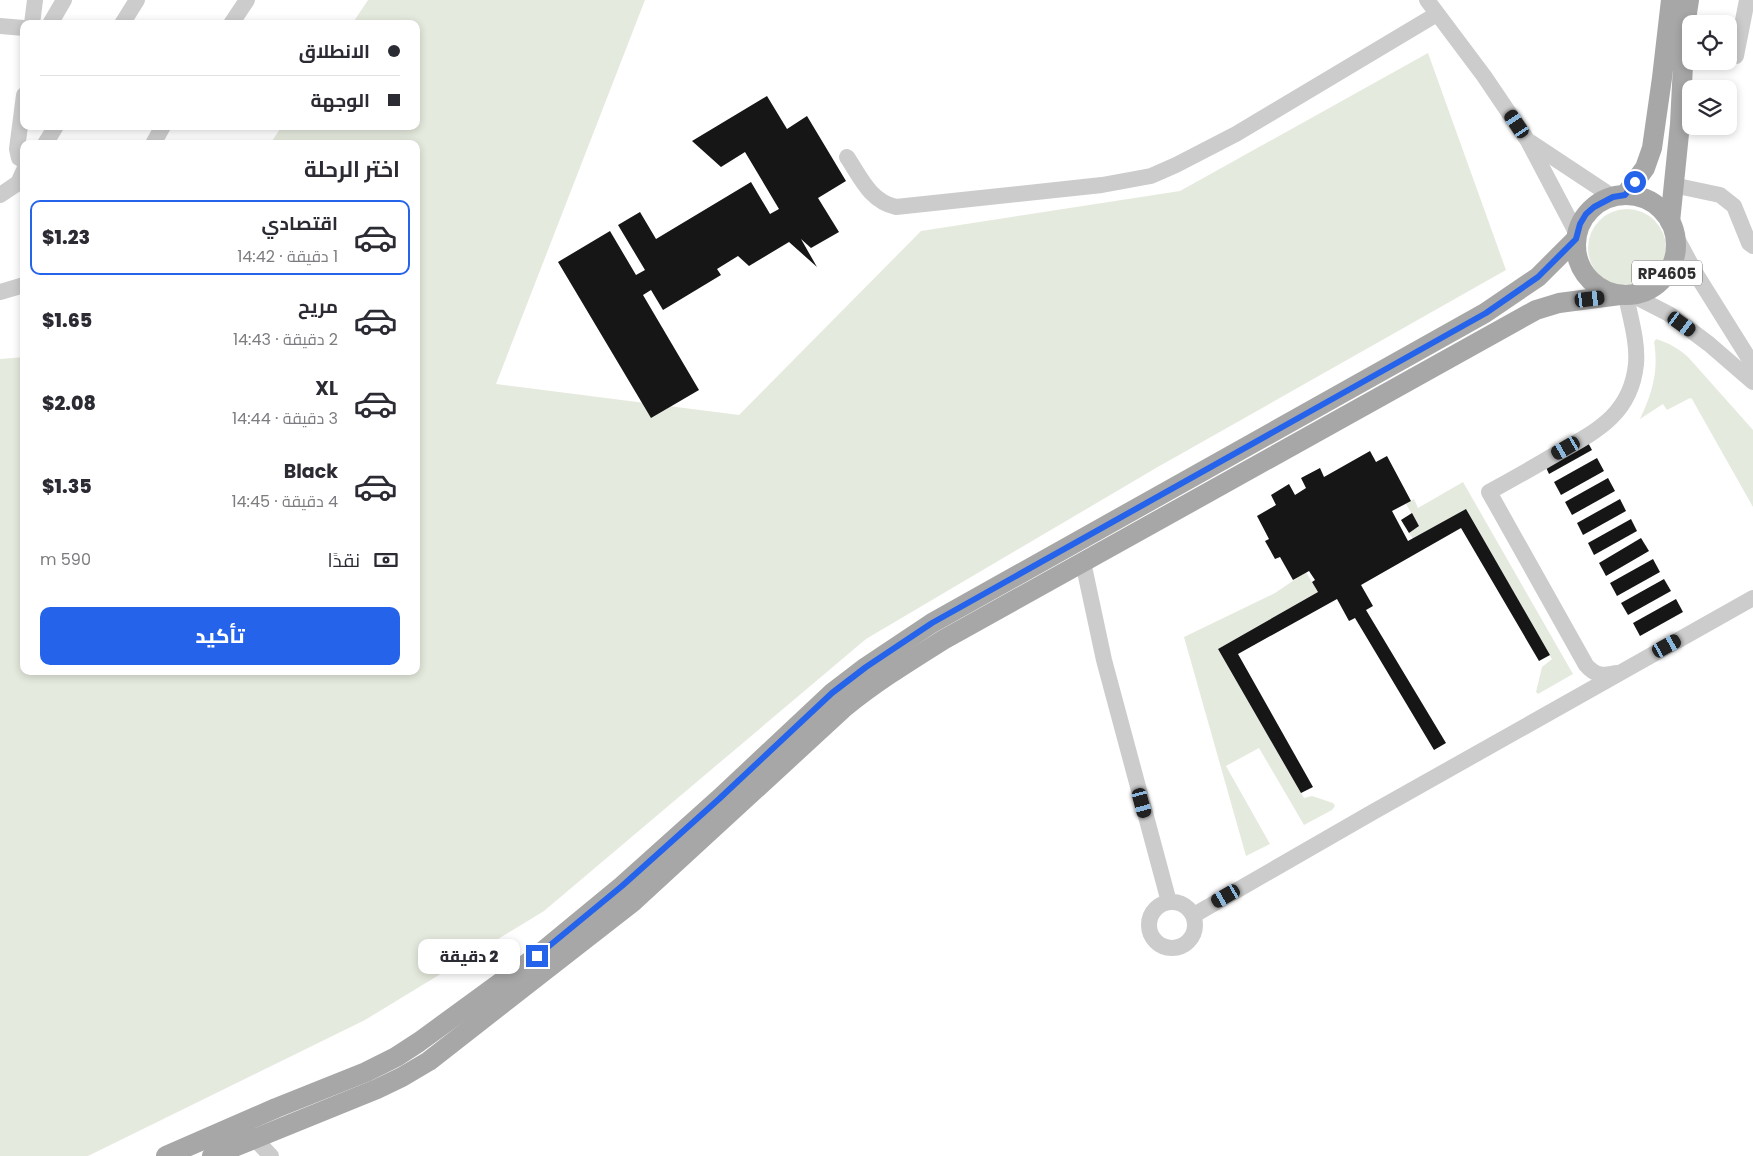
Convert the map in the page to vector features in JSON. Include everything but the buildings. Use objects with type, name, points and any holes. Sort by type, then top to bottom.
[{"type":"main road","points":[[166,1156],[276,1108],[366,1072],[396,1057],[537,956],[622,886],[719,799],[832,693],[866,667],[941,618],[1486,313],[1538,277],[1577,237],[1580,224],[1586,214],[1603,201],[1619,196],[1645,168],[1652,148],[1671,0]]},
{"type":"main road","points":[[1672,227],[1685,26],[1689,0]]},
{"type":"main road","name":"RP4605","points":[[1577,237],[1577,255],[1582,270],[1592,282],[1605,291],[1626,295],[1654,286],[1663,278],[1670,268],[1674,257],[1672,227],[1663,212],[1654,204],[1643,198],[1619,196]]},
{"type":"main road","points":[[212,1156],[376,1089],[429,1061],[634,901],[845,707],[879,680],[943,640],[1536,310],[1558,303],[1626,295]]},
{"type":"street","points":[[32,20],[35,0]]},
{"type":"street","points":[[52,20],[64,0]]},
{"type":"street","points":[[124,20],[137,0]]},
{"type":"street","points":[[234,20],[247,0]]},
{"type":"street","name":"RP4605","points":[[1427,0],[1484,76],[1528,141],[1577,237]]},
{"type":"street","points":[[1737,51],[1747,0]]},
{"type":"street","points":[[847,157],[873,196],[879,201],[896,207],[1102,186],[1151,176],[1236,134],[1438,14]]},
{"type":"street","points":[[0,26],[20,28]]},
{"type":"street","points":[[20,126],[17,149],[20,159]]},
{"type":"street","name":"RP4605","points":[[1528,141],[1619,196]]},
{"type":"street","points":[[0,195],[18,183],[20,179]]},
{"type":"street","points":[[1674,186],[1720,195],[1727,200],[1734,206],[1749,243],[1753,246]]},
{"type":"street","name":"RP4605","points":[[1672,227],[1696,274],[1753,365]]},
{"type":"street","points":[[0,292],[20,285]]},
{"type":"street","points":[[1621,672],[1602,675],[1595,673],[1586,665],[1489,492],[1597,430],[1617,412],[1630,389],[1636,362],[1636,349],[1626,295]]},
{"type":"street","name":"RP4605","points":[[1626,295],[1669,314],[1709,344],[1753,382]]},
{"type":"street","points":[[1083,562],[1104,660],[1169,902]]},
{"type":"street","points":[[1194,915],[1753,598]]},
{"type":"street","points":[[1169,902],[1182,903],[1194,915],[1195,930],[1187,943],[1180,946],[1165,947],[1153,937],[1150,922],[1152,915],[1162,904],[1169,902]]},
{"type":"street","points":[[254,1138],[271,1156]]},
{"type":"shaded area","points":[[368,0],[645,0],[496,384],[739,415],[921,231],[1180,191],[1428,53],[1506,270],[1156,468],[866,639],[544,911],[365,1020],[88,1156],[0,1156],[0,359],[20,357],[20,675],[420,675],[420,140],[273,140],[279,130],[420,130],[420,20],[355,20]]},
{"type":"shaded area","points":[[1619,209],[1635,209],[1649,215],[1660,226],[1666,240],[1666,256],[1660,270],[1649,281],[1635,287],[1619,287],[1605,281],[1594,270],[1588,256],[1588,240],[1594,226],[1605,215]]},
{"type":"shaded area","points":[[1656,339],[1673,346],[1688,357],[1753,430],[1753,507],[1692,399],[1690,398],[1667,410],[1663,404],[1640,419],[1648,400],[1655,373],[1654,342]]},
{"type":"shaded area","points":[[1463,482],[1573,674],[1538,694],[1536,692],[1542,667],[1552,659],[1466,510],[1413,539],[1409,533],[1419,526],[1406,504],[1414,499],[1418,508]]},
{"type":"shaded area","points":[[1306,572],[1318,592],[1218,649],[1304,798],[1312,796],[1333,803],[1335,806],[1332,810],[1304,825],[1259,748],[1226,766],[1270,844],[1246,856],[1184,637],[1275,593]]},
{"type":"route","points":[[537,956],[622,886],[719,799],[832,693],[866,667],[932,623],[1486,313],[1538,277],[1576,239],[1580,224],[1586,214],[1603,201],[1625,195],[1635,182]]}]
